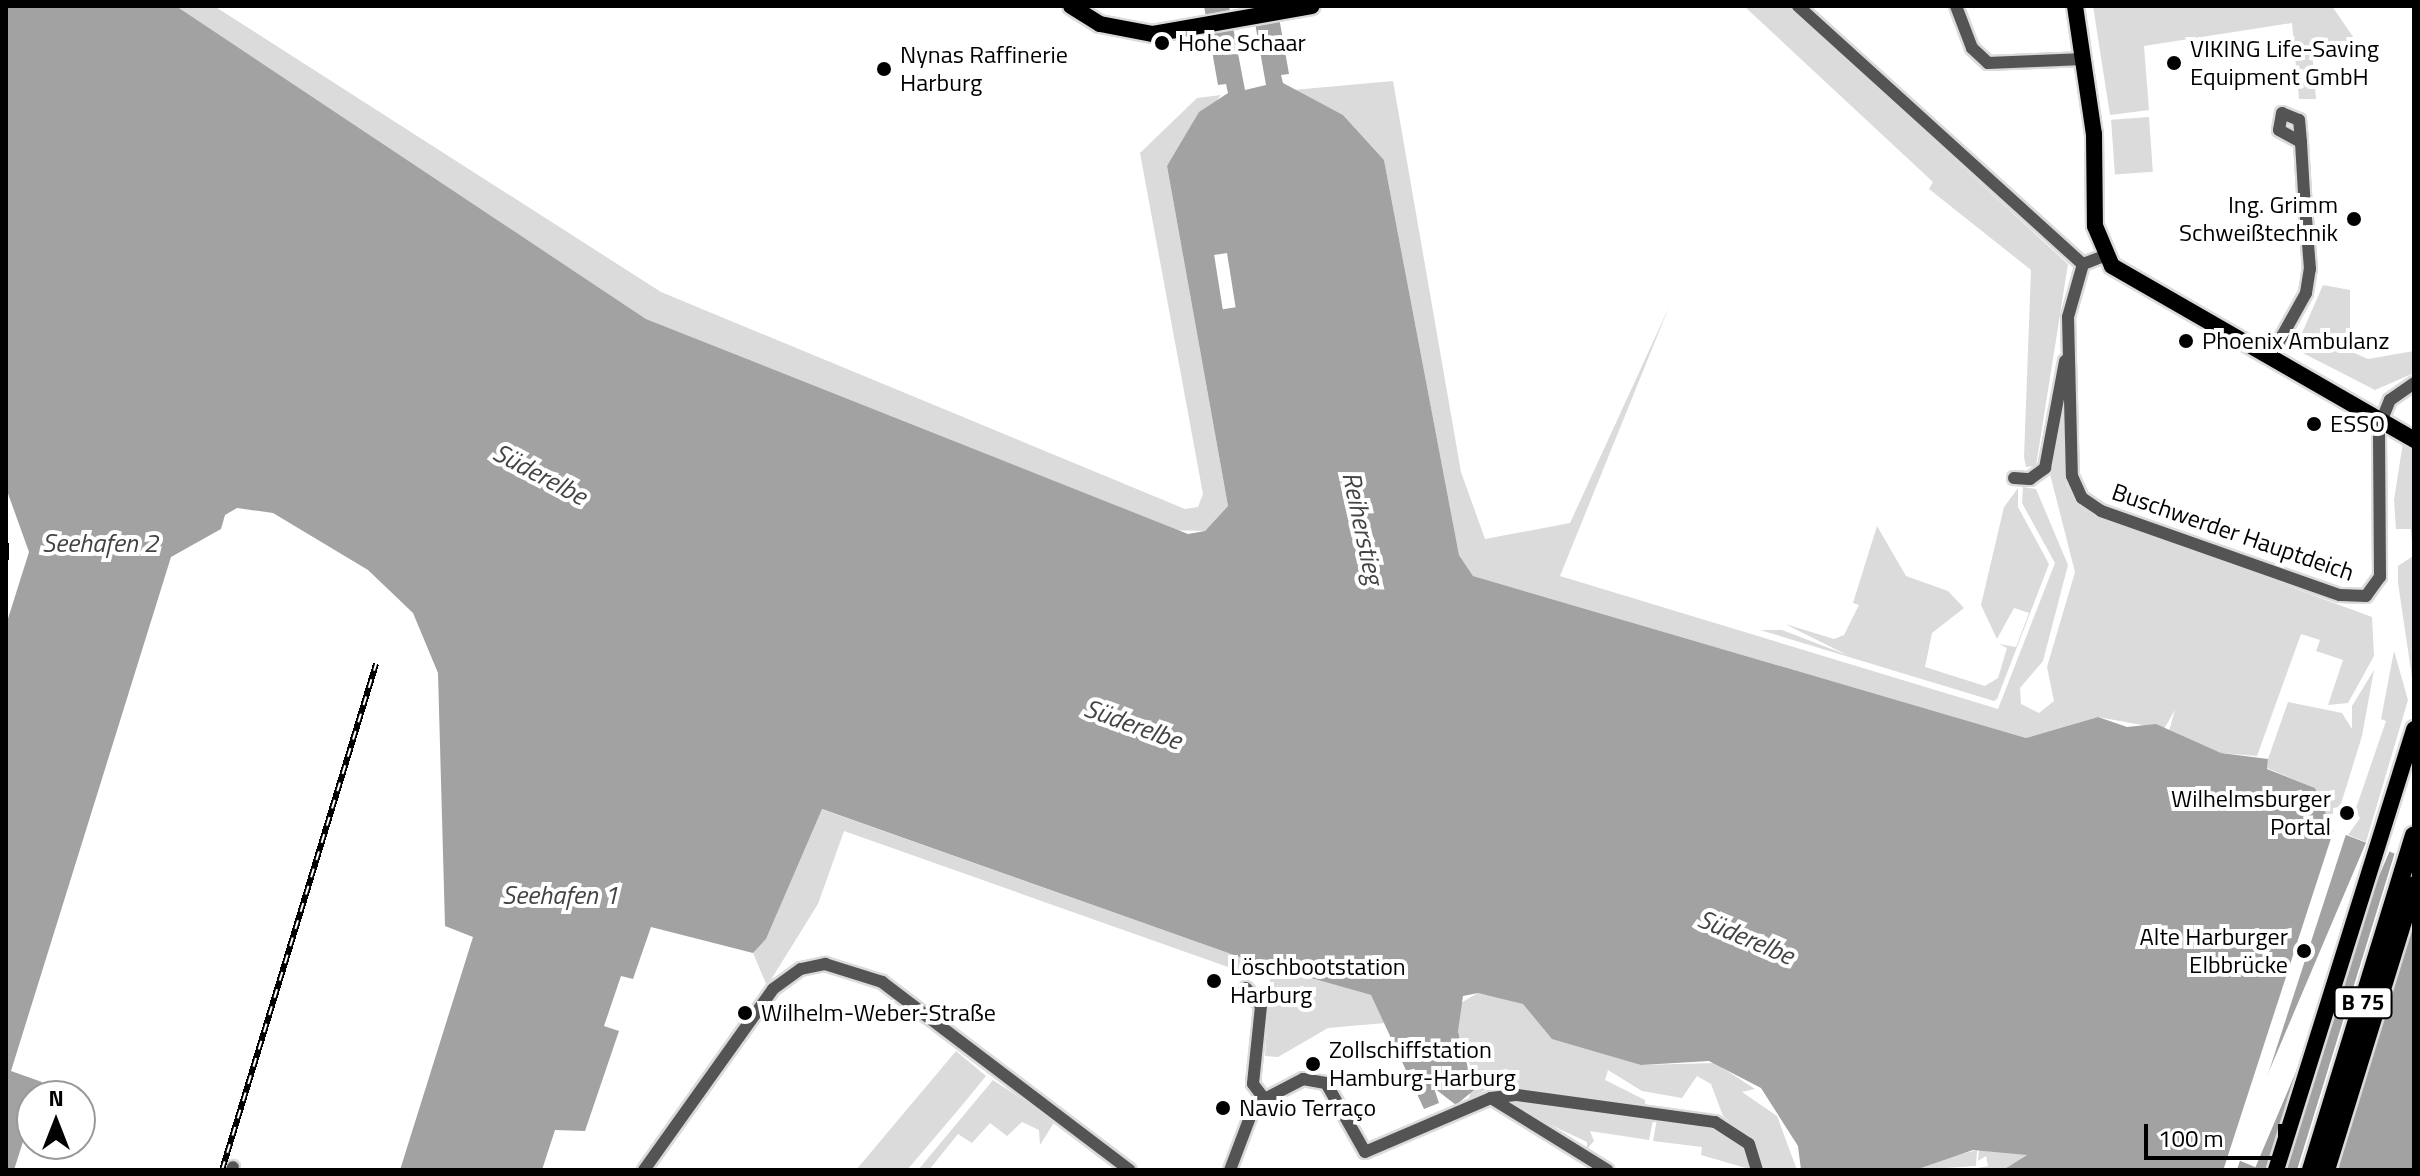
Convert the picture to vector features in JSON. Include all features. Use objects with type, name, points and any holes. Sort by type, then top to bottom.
[{"type":"highway","name":"B 75","points":[[2311,1170],[2414,835]]},
{"type":"highway","name":"B 75","points":[[2326,1170],[2414,885]]},
{"type":"main road","points":[[1071,6],[1127,32],[1197,28],[1312,6]]},
{"type":"main road","points":[[2075,6],[2084,59],[2095,226],[2104,256],[2128,280],[2382,417],[2414,440]]},
{"type":"main road","points":[[2276,1170],[2412,741]]},
{"type":"main road","points":[[2286,1170],[2412,741]]},
{"type":"street","points":[[1798,6],[1955,156],[2083,264],[2104,256]]},
{"type":"street","points":[[1956,6],[1968,41],[1988,63],[2084,59]]},
{"type":"street","points":[[2271,356],[2309,279],[2301,142]]},
{"type":"street","name":"Buschwerder Hauptdeich","points":[[2083,264],[2069,301],[2068,355],[2072,476],[2088,504],[2340,595],[2373,593],[2380,577],[2375,475],[2382,417]]},
{"type":"street","points":[[2014,478],[2030,479],[2045,468],[2068,355]]},
{"type":"street","points":[[2382,417],[2395,394],[2414,383]]},
{"type":"street","points":[[644,1170],[773,989],[815,965],[870,975],[1130,1170]]},
{"type":"street","points":[[1246,988],[1261,1006],[1253,1084],[1262,1096]]},
{"type":"street","points":[[1230,1170],[1243,1121],[1262,1096],[1295,1080],[1324,1081],[1365,1152],[1491,1098],[1541,1097],[1715,1122],[1749,1144],[1757,1170]]},
{"type":"street","points":[[1491,1098],[1607,1170]]},
{"type":"shaded area","points":[[176,6],[214,6],[661,292],[1185,509],[1198,507],[1203,494],[1140,153],[1197,98],[1221,95],[1167,166],[1228,506],[1205,531],[1169,530],[646,319]]},
{"type":"shaded area","points":[[1744,6],[1787,6],[2068,264],[2036,466],[2026,467],[2024,457],[2031,270],[1929,189],[1933,182]]},
{"type":"shaded area","points":[[2093,6],[2332,6],[2360,47],[2312,50],[2316,99],[2299,99],[2292,23],[2144,46],[2149,110],[2110,115]]},
{"type":"shaded area","points":[[1393,81],[1461,472],[1485,539],[1570,523],[1669,307],[1560,576],[1998,709],[2055,563],[2022,503],[2023,487],[2036,489],[2068,565],[2043,661],[2020,688],[2021,704],[2039,713],[2054,701],[2047,667],[2075,572],[2050,474],[2063,411],[2066,485],[2085,511],[2372,617],[2374,656],[2348,703],[2328,705],[2343,660],[2316,651],[2320,640],[2301,634],[2257,756],[2221,753],[2169,731],[2175,710],[2164,729],[2098,717],[2026,738],[1473,576],[1459,555],[1384,160],[1343,115],[1293,90]]},
{"type":"shaded area","points":[[2149,117],[2153,172],[2115,175],[2111,120]]},
{"type":"shaded area","points":[[2323,285],[2350,290],[2350,351],[2368,359],[2414,351],[2414,373],[2375,390],[2295,349]]},
{"type":"shaded area","points":[[2403,442],[2414,448],[2414,691],[2398,583],[2398,566],[2413,556],[2411,529],[2396,529],[2394,500]]},
{"type":"shaded area","points":[[2018,488],[2018,507],[2049,564],[1997,699],[1994,701],[1760,630],[1782,630],[1847,655],[1785,624],[1834,639],[1844,635],[1859,605],[1853,603],[1877,526],[1906,576],[1948,591],[1964,608],[1932,633],[1925,667],[1985,686],[1998,678],[2007,648],[1999,644],[2016,647],[2029,613],[2014,608],[1997,639],[1981,605],[2004,507]]},
{"type":"shaded area","points":[[2394,651],[2408,700],[2366,842],[2348,835],[2360,818],[2355,811],[2386,721],[2381,719]]},
{"type":"shaded area","points":[[2374,670],[2362,736],[2340,807],[2333,808],[2333,830],[2315,788],[2267,768],[2268,759],[2288,702],[2342,713],[2352,729],[2352,706]]},
{"type":"shaded area","points":[[821,809],[1248,960],[1245,973],[844,831],[818,904],[767,986],[753,953],[766,939]]},
{"type":"shaded area","points":[[1271,966],[1371,995],[1385,1023],[1328,1028],[1278,1057],[1265,1056]]},
{"type":"shaded area","points":[[1478,993],[1517,1001],[1640,1065],[1715,1063],[1755,1089],[1742,1092],[1777,1116],[1797,1170],[1763,1170],[1754,1140],[1723,1116],[1711,1084],[1697,1076],[1682,1098],[1642,1091],[1608,1070],[1605,1080],[1645,1100],[1645,1108],[1493,1086],[1469,1099],[1473,1074],[1458,1031],[1459,1004]]},
{"type":"shaded area","points":[[956,1051],[986,1076],[959,1109],[907,1170],[856,1170]]},
{"type":"shaded area","points":[[993,1080],[1055,1121],[1040,1145],[1039,1130],[1022,1122],[1007,1136],[990,1123],[972,1143],[958,1134],[929,1170],[918,1170]]},
{"type":"shaded area","points":[[1500,1101],[1653,1120],[1649,1140],[1590,1131],[1594,1141],[1587,1149],[1587,1142]]},
{"type":"shaded area","points":[[1657,1119],[1715,1126],[1745,1145],[1753,1170],[1701,1155],[1702,1147],[1653,1141]]},
{"type":"shaded area","points":[[1977,1150],[1976,1166],[1915,1170],[1916,1166]]},
{"type":"shaded area","points":[[1979,1150],[2027,1155],[2003,1170],[1969,1170],[1988,1166],[1986,1156],[1978,1161]]},
{"type":"water","points":[[6,6],[176,6],[646,319],[1188,534],[1205,531],[1228,506],[1167,166],[1199,112],[1228,93],[1226,84],[1218,85],[1204,6],[1229,6],[1245,90],[1266,85],[1252,6],[1277,6],[1289,74],[1281,75],[1283,83],[1343,115],[1384,160],[1459,555],[1473,576],[2026,738],[2098,717],[2127,727],[2156,724],[2221,753],[2268,759],[2267,769],[2315,788],[2333,830],[2414,861],[2414,1170],[2003,1170],[2027,1155],[1973,1150],[1915,1170],[1801,1170],[1798,1146],[1761,1088],[1709,1061],[1641,1065],[1552,1039],[1523,1004],[1478,993],[1463,996],[1458,1031],[1474,1090],[1456,1105],[1434,1088],[1439,1103],[1424,1109],[1371,995],[1248,960],[822,809],[766,939],[753,953],[651,927],[633,979],[621,976],[604,1026],[619,1031],[585,1131],[555,1130],[542,1170],[400,1170],[473,937],[445,926],[438,673],[413,613],[368,570],[273,513],[237,508],[225,515],[221,529],[171,557],[11,1071],[36,1080],[16,1080],[17,1160],[14,1170],[6,1170],[6,625],[29,552],[6,488]]},
{"type":"pier","points":[[1227,253],[1236,307],[1223,309],[1214,255]]},
{"type":"pier","name":"Alte Harburger Elbbrücke","points":[[2335,826],[2347,830],[2237,1170],[2224,1168]]},
{"type":"pier","points":[[2368,838],[2391,848],[2255,1167],[2232,1157]]},
{"type":"pier","points":[[2396,849],[2414,857],[2414,920],[2337,1170],[2297,1170]]},
{"type":"railway","points":[[6,543],[6,560]]},
{"type":"railway","points":[[222,1170],[376,664]]},
{"type":"place","name":"Hohe Schaar","points":[[1162,43]]},
{"type":"place","name":"VIKING Life-Saving Equipment GmbH","points":[[2174,63]]},
{"type":"place","name":"Nynas Raffinerie Harburg","points":[[884,69]]},
{"type":"place","name":"Ing. Grimm Schweißtechnik","points":[[2354,219]]},
{"type":"place","name":"Phoenix Ambulanz","points":[[2186,341]]},
{"type":"place","name":"ESSO","points":[[2314,424]]},
{"type":"place","name":"Wilhelmsburger Portal","points":[[2347,813]]},
{"type":"place","name":"Alte Harburger Elbbrücke","points":[[2304,951]]},
{"type":"place","name":"Löschbootstation Harburg","points":[[1214,981]]},
{"type":"place","name":"Wilhelm-Weber-Straße","points":[[745,1013]]},
{"type":"place","name":"Zollschiffstation Hamburg-Harburg","points":[[1313,1064]]},
{"type":"place","name":"Navio Terraço","points":[[1223,1108]]},
{"type":"water label","name":"Süderelbe","points":[[540,474]]},
{"type":"water label","name":"Reiherstieg","points":[[1363,528]]},
{"type":"water label","name":"Seehafen 2","points":[[100,543]]},
{"type":"water label","name":"Süderelbe","points":[[1133,724]]},
{"type":"water label","name":"Seehafen 1","points":[[560,895]]},
{"type":"water label","name":"Süderelbe","points":[[1746,937]]}]
